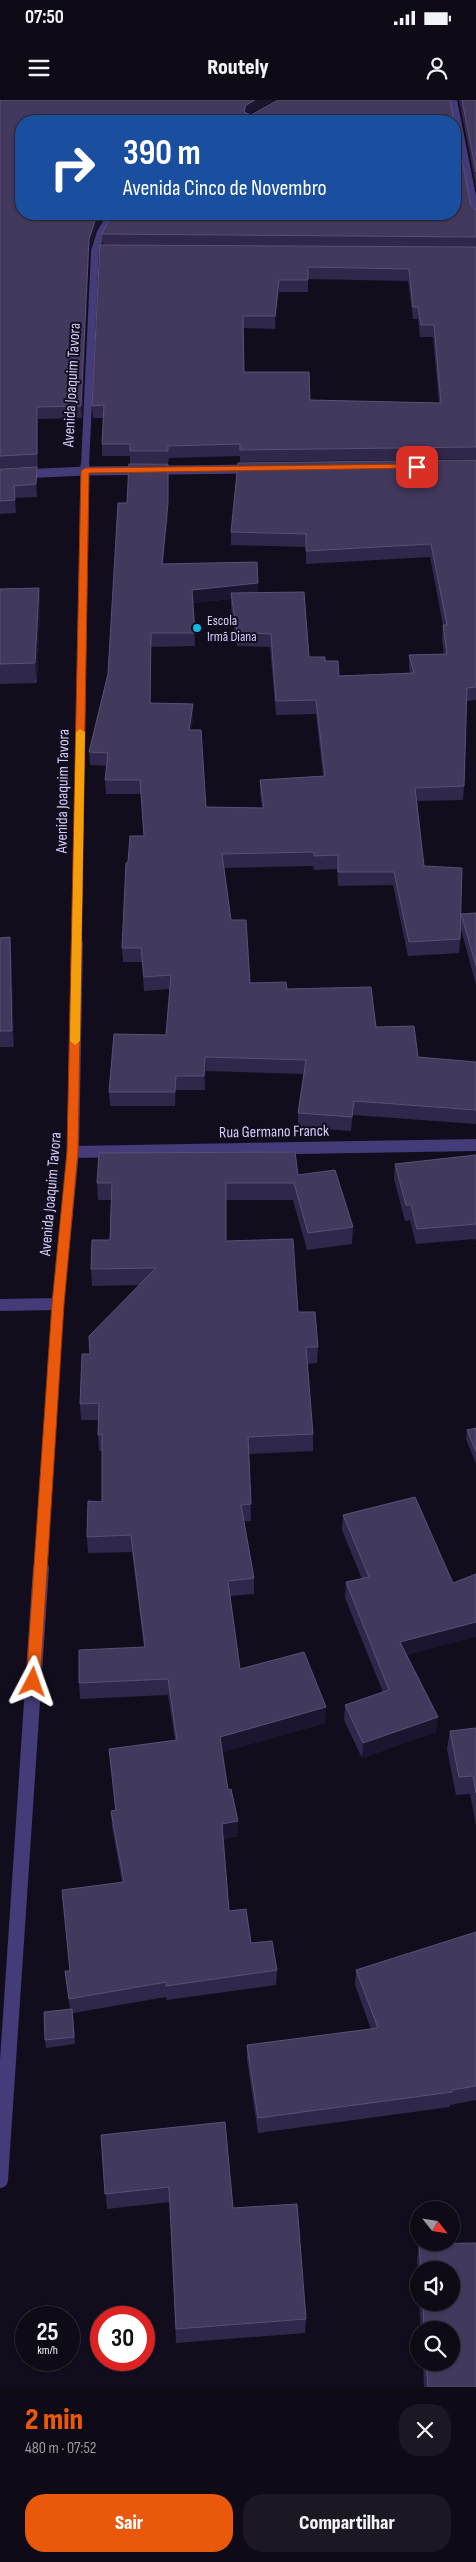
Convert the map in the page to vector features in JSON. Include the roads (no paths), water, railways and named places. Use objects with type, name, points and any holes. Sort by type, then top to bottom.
[{"type":"street","points":[[452,100],[455,115]]},
{"type":"street","points":[[461,144],[476,216]]},
{"type":"street","name":"Avenida Joaquim Tavora","points":[[0,2180],[58,1304],[73,1152],[85,471],[101,232],[108,220]]},
{"type":"street","points":[[0,475],[85,471],[261,468]]},
{"type":"street","name":"Rua Germano Franck","points":[[73,1152],[476,1145]]},
{"type":"street","points":[[0,1305],[58,1304]]},
{"type":"place","name":"Escola Irmã Diana","points":[[197,628]]}]
